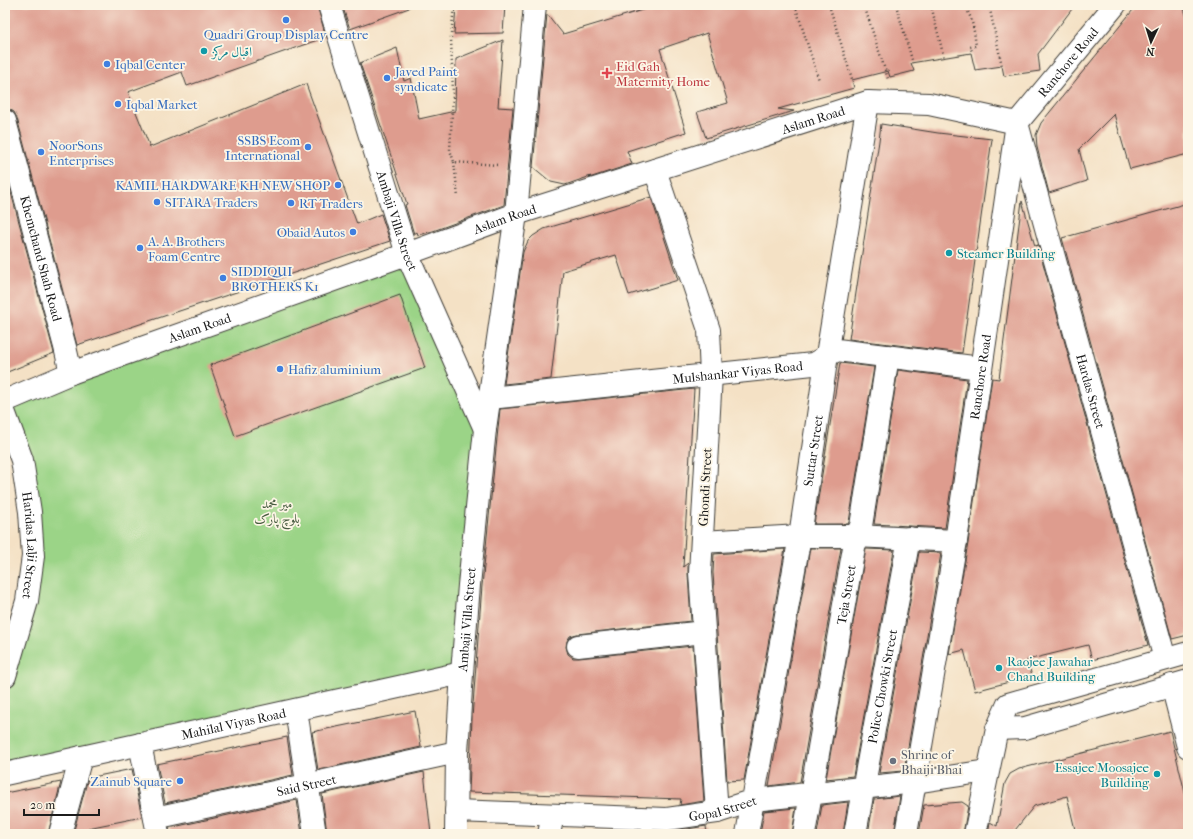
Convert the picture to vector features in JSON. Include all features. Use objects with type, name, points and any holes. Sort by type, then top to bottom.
[{"type":"street","name":"Ambaji Villa Street","points":[[329,5],[407,254],[485,429]]},
{"type":"street","name":"Ambaji Villa Street","points":[[456,834],[457,752],[469,585],[485,429],[516,214],[535,5]]},
{"type":"street","name":"Ranchore Road","points":[[906,834],[956,541],[1017,123],[1115,5]]},
{"type":"street","name":"Aslam Road","points":[[5,401],[71,373],[516,214],[655,170],[861,95],[929,104],[1017,123]]},
{"type":"street","name":"Suttar Street","points":[[747,834],[800,536],[827,355],[861,95]]},
{"type":"street","name":"Khemchand Shah Road","points":[[5,121],[71,373]]},
{"type":"street","name":"Hardas Street","points":[[1017,123],[1165,659]]},
{"type":"street","name":"Ghondi Street","points":[[655,170],[709,330],[711,375],[700,573],[717,812]]},
{"type":"street","name":"Mulshankar Viyas Road","points":[[490,398],[812,364],[837,350],[981,368]]},
{"type":"street","name":"Teja Street","points":[[804,834],[856,536],[861,526],[888,356]]},
{"type":"street","name":"Haridas Lalji Street","points":[[5,414],[22,460],[30,512],[33,556],[27,601],[5,676]]},
{"type":"street","points":[[702,542],[800,536],[856,536],[956,541]]},
{"type":"street","name":"Police Chowki Street","points":[[854,834],[909,538]]},
{"type":"street","points":[[578,646],[704,632]]},
{"type":"street","points":[[975,834],[996,729],[1008,704],[1165,659],[1188,654]]},
{"type":"street","name":"Mahilal Viyas Road","points":[[5,774],[462,673]]},
{"type":"street","points":[[996,729],[1025,728],[1180,683],[1188,747]]},
{"type":"street","points":[[296,710],[315,834]]},
{"type":"street","points":[[140,744],[156,826]]},
{"type":"street","name":"Said Street","points":[[156,826],[308,785],[457,752]]},
{"type":"street","points":[[60,834],[81,757]]},
{"type":"street","name":"Gopal Street","points":[[456,811],[551,824],[666,826],[754,800],[863,789],[987,771]]},
{"type":"path","points":[[454,5],[451,36],[453,94],[450,150],[454,162],[458,197]]},
{"type":"path","points":[[795,5],[819,80]]},
{"type":"path","points":[[829,5],[861,95]]},
{"type":"path","points":[[864,5],[888,80]]},
{"type":"path","points":[[896,5],[913,63]]},
{"type":"path","points":[[931,5],[944,58]]},
{"type":"path","points":[[964,5],[970,14],[974,32],[976,46],[970,47],[973,53]]},
{"type":"path","points":[[989,5],[1002,66]]},
{"type":"path","points":[[454,162],[520,166]]},
{"type":"green space","name":"میر محمد بلوچ پارک","points":[[407,254],[485,429],[462,673],[5,774],[5,676],[33,556],[5,401]]},
{"type":"building","points":[[5,5],[317,5],[326,37],[187,86],[182,72],[128,92],[150,147],[306,84],[357,224],[381,214],[390,241],[77,345],[17,118],[14,112],[9,109],[5,109]]},
{"type":"building","points":[[342,5],[408,5],[409,8],[350,29]]},
{"type":"building","points":[[456,5],[505,5],[503,33],[454,34]]},
{"type":"building","points":[[659,5],[1075,5],[1038,54],[1040,71],[1004,76],[1002,66],[975,70],[971,53],[911,63],[914,71],[890,77],[888,71],[852,80],[854,88],[778,109],[794,111],[706,138],[697,112],[728,103],[707,33],[660,49],[686,132],[627,151],[632,164],[565,185],[551,182],[533,167],[547,14],[563,34]]},
{"type":"building","points":[[1137,5],[1183,5],[1188,21],[1188,154],[1130,169],[1114,114],[1079,149],[1087,181],[1049,193],[1037,147],[1036,135],[1041,123]]},
{"type":"building","points":[[503,40],[498,107],[513,108],[504,205],[433,231],[418,235],[417,232],[414,234],[405,205],[407,204],[360,63],[397,48],[404,81],[411,78],[419,119],[455,111],[456,59]]},
{"type":"building","points":[[881,124],[938,133],[992,139],[962,353],[849,339]]},
{"type":"building","points":[[5,170],[54,353],[5,373]]},
{"type":"building","points":[[651,197],[678,280],[629,295],[616,255],[563,271],[551,379],[504,384],[523,252],[528,241],[544,229]]},
{"type":"building","points":[[1022,201],[1035,246],[1038,245],[1148,645],[1092,660],[1088,645],[1027,660],[1032,676],[975,691],[964,650],[949,654],[968,543],[992,378],[999,379]]},
{"type":"building","points":[[1188,203],[1188,635],[1172,639],[1062,238]]},
{"type":"building","points":[[400,295],[425,368],[235,436],[210,365]]},
{"type":"building","points":[[840,363],[874,367],[849,522],[848,524],[814,524]]},
{"type":"building","points":[[898,370],[967,379],[945,528],[874,524]]},
{"type":"building","points":[[694,389],[683,567],[688,563],[691,621],[577,634],[570,636],[566,647],[568,654],[573,658],[579,658],[693,646],[704,801],[680,805],[681,799],[469,792],[472,718],[482,586],[500,409]]},
{"type":"building","points":[[810,548],[841,548],[800,782],[769,786]]},
{"type":"building","points":[[785,549],[744,780],[727,781],[713,573],[714,554]]},
{"type":"building","points":[[866,549],[894,550],[853,776],[826,779]]},
{"type":"building","points":[[919,552],[941,553],[904,771],[879,773]]},
{"type":"building","points":[[415,711],[421,747],[318,770],[312,732]]},
{"type":"building","points":[[1170,731],[1188,805],[1188,834],[1076,834],[1067,796],[1034,806],[1012,834],[988,834],[990,822],[997,826],[1005,783],[1010,774],[1019,769]]},
{"type":"building","points":[[287,737],[293,775],[165,803],[157,764]]},
{"type":"building","points":[[132,769],[142,817],[88,828],[87,834],[73,834],[88,778]]},
{"type":"building","points":[[424,772],[431,834],[327,834],[322,794]]},
{"type":"building","points":[[61,782],[48,834],[5,834],[5,793]]},
{"type":"building","points":[[900,796],[894,834],[868,834],[874,799]]},
{"type":"building","points":[[297,800],[302,834],[170,834],[169,828]]},
{"type":"building","points":[[848,802],[843,834],[817,834],[822,805]]},
{"type":"building","points":[[962,802],[968,806],[963,834],[919,834],[924,805]]},
{"type":"building","points":[[796,808],[792,834],[760,834],[764,811]]},
{"type":"building","points":[[706,826],[707,834],[674,834],[675,831]]},
{"type":"place","name":"Quadri Group Display Centre","points":[[286,20]]},
{"type":"place","name":"اقبال مرکز","points":[[204,51]]},
{"type":"place","name":"Iqbal Center","points":[[107,64]]},
{"type":"place","name":"Eid Gah Maternity Home","points":[[607,73]]},
{"type":"place","name":"Javed Paint syndicate","points":[[387,78]]},
{"type":"place","name":"Iqbal Market","points":[[118,104]]},
{"type":"place","name":"SSBS Ecom International","points":[[308,147]]},
{"type":"place","name":"NoorSons Enterprises","points":[[41,152]]},
{"type":"place","name":"KAMIL HARDWARE KH NEW SHOP","points":[[338,185]]},
{"type":"place","name":"SITARA Traders","points":[[157,202]]},
{"type":"place","name":"RT Traders","points":[[291,203]]},
{"type":"place","name":"Obaid Autos","points":[[353,232]]},
{"type":"place","name":"A. A. Brothers Foam Centre","points":[[140,248]]},
{"type":"place","name":"Steamer Building","points":[[949,253]]},
{"type":"place","name":"SIDDIQUI BROTHERS K1","points":[[223,278]]},
{"type":"place","name":"Hafiz aluminium","points":[[280,369]]},
{"type":"place","name":"Raojee Jawahar Chand Building","points":[[999,668]]},
{"type":"place","name":"Shrine of Bhaiji Bhai","points":[[893,761]]},
{"type":"place","name":"Essajee Moosajee Building","points":[[1157,774]]},
{"type":"place","name":"Zainub Square","points":[[180,781]]}]
